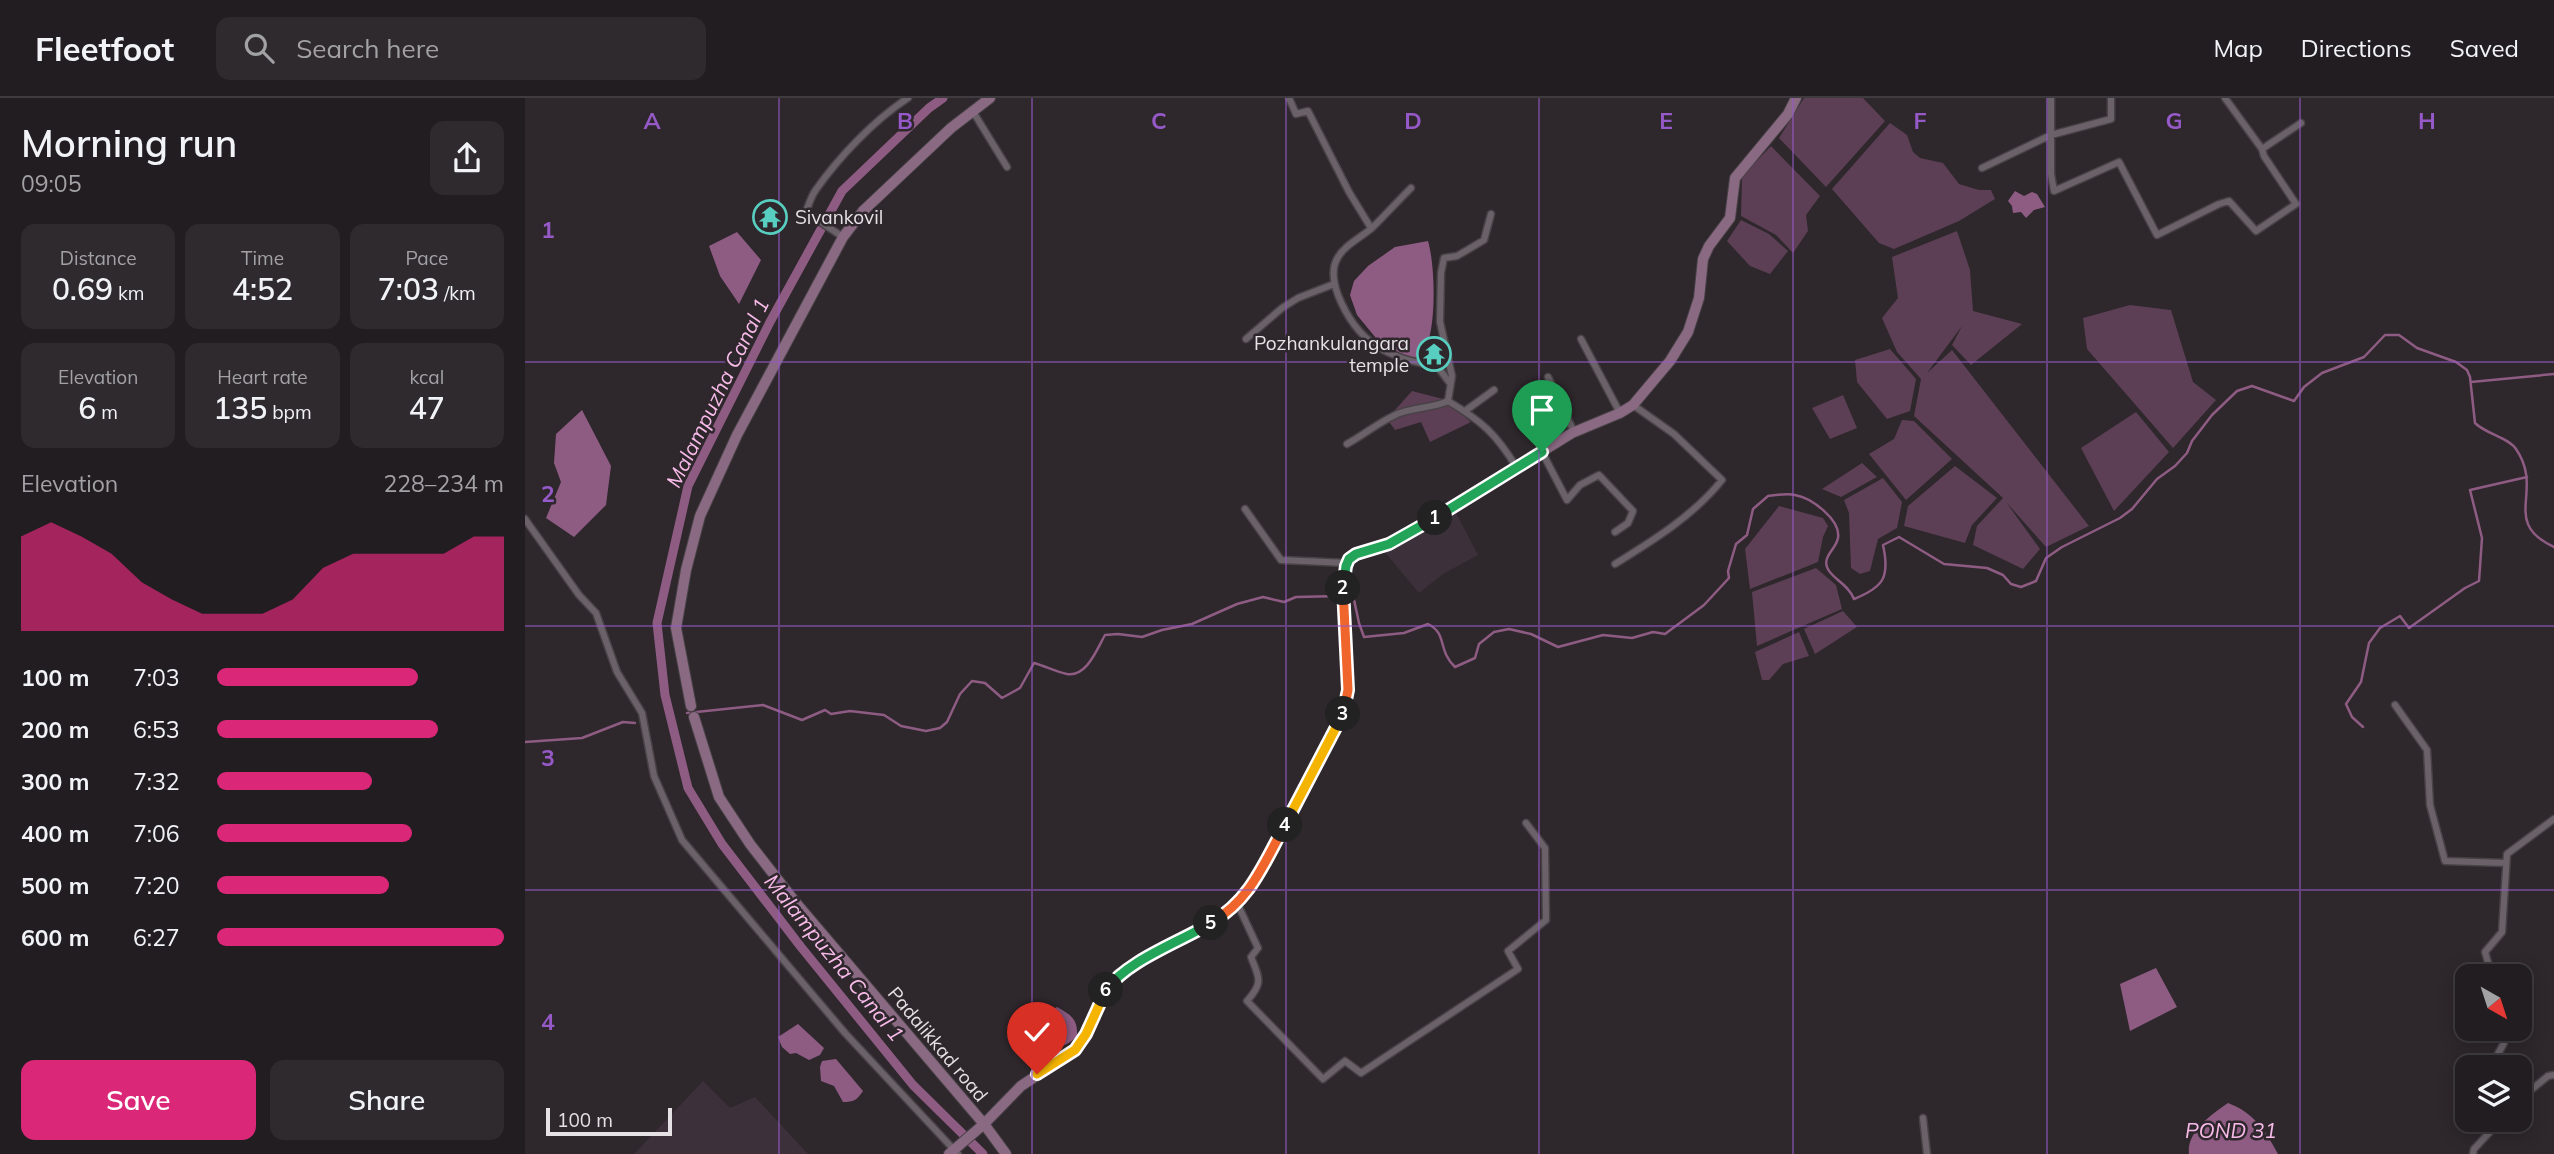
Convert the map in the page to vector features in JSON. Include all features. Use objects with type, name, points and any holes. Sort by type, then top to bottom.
[{"type":"street","points":[[802,221],[813,194],[844,155],[908,98]]},
{"type":"street","name":"Padalikkad road","points":[[990,98],[972,110],[863,211],[843,237],[737,435],[700,516],[686,570],[676,628],[692,712],[719,797],[750,844],[805,913],[1006,1154]]},
{"type":"street","points":[[1289,98],[1296,114],[1308,111],[1349,192],[1371,228]]},
{"type":"street","points":[[525,519],[579,595],[596,613],[617,672],[642,713],[654,776],[683,839],[845,1033],[954,1152],[1021,1086],[1075,1050],[1086,1034],[1107,988],[1119,974],[1183,940],[1238,905],[1268,857],[1342,717],[1348,690],[1343,587],[1347,563],[1356,554],[1389,544],[1409,534],[1574,432],[1633,405],[1670,361],[1688,332],[1699,298],[1703,259],[1730,218],[1735,178],[1788,114],[1796,98]]},
{"type":"street","points":[[2051,98],[2051,174],[2054,191],[2119,162],[2157,235],[2229,201],[2256,230],[2296,204],[2262,149],[2225,98]]},
{"type":"street","points":[[1982,168],[2051,135],[2111,119],[2111,98]]},
{"type":"street","points":[[972,110],[1007,167]]},
{"type":"street","points":[[2262,149],[2301,123]]},
{"type":"street","points":[[1411,188],[1371,228],[1343,250],[1337,258],[1334,284],[1358,332],[1376,347],[1407,362],[1437,366],[1448,362]]},
{"type":"street","points":[[807,213],[843,237]]},
{"type":"street","points":[[1448,401],[1452,376],[1440,322],[1444,258],[1457,256],[1484,240],[1491,214]]},
{"type":"street","points":[[1246,339],[1290,303],[1334,284]]},
{"type":"street","points":[[1581,339],[1620,413]]},
{"type":"street","points":[[1437,366],[1450,382]]},
{"type":"street","points":[[1548,377],[1574,432]]},
{"type":"street","points":[[1465,411],[1494,390]]},
{"type":"street","points":[[1448,401],[1489,429],[1501,442],[1517,468]]},
{"type":"street","points":[[1347,444],[1397,414],[1415,408],[1437,406],[1448,401]]},
{"type":"street","points":[[1615,564],[1705,501],[1722,480],[1674,434],[1633,405]]},
{"type":"street","points":[[1542,452],[1567,500],[1580,485],[1599,475],[1633,511],[1628,523],[1615,532]]},
{"type":"street","points":[[1245,509],[1281,560],[1347,563]]},
{"type":"street","points":[[2395,705],[2427,750],[2430,805],[2445,861],[2506,863]]},
{"type":"street","points":[[2488,964],[2484,951],[2502,932],[2507,854],[2554,819]]},
{"type":"street","points":[[1238,905],[1258,948],[1251,957],[1260,980],[1258,989],[1248,1000],[1324,1079],[1345,1061],[1361,1073],[1518,969],[1508,951],[1546,920],[1545,848],[1526,823]]},
{"type":"street","points":[[2532,1089],[2548,1076],[2554,1075]]},
{"type":"street","points":[[1923,1118],[1927,1154]]},
{"type":"street","points":[[2473,1154],[2474,1149],[2490,1132]]},
{"type":"shaded area","points":[[1804,98],[1863,98],[1885,121],[1826,187],[1779,138]]},
{"type":"shaded area","points":[[1890,123],[1907,135],[1913,152],[1920,158],[1943,163],[1959,184],[1979,190],[1991,190],[1995,199],[1959,221],[1894,249],[1879,243],[1832,189]]},
{"type":"shaded area","points":[[1771,146],[1820,196],[1806,215],[1808,231],[1793,253],[1776,235],[1741,216],[1742,176]]},
{"type":"shaded area","points":[[1741,220],[1769,234],[1788,251],[1770,274],[1750,266],[1727,241]]},
{"type":"shaded area","points":[[1957,231],[1970,270],[1973,311],[2022,324],[1971,365],[1952,345],[1962,326],[1927,373],[1952,350],[2089,526],[2046,547],[2006,502],[2040,549],[2023,569],[1973,545],[1977,526],[2003,498],[1914,416],[1921,379],[1897,352],[1882,318],[1898,298],[1892,257]]},
{"type":"shaded area","points":[[2130,305],[2171,310],[2193,382],[2216,400],[2173,448],[2087,349],[2083,318]]},
{"type":"shaded area","points":[[1890,349],[1916,379],[1910,411],[1887,419],[1857,382],[1855,360]]},
{"type":"shaded area","points":[[1412,391],[1443,399],[1471,422],[1430,442],[1421,422],[1395,430],[1387,419]]},
{"type":"shaded area","points":[[1843,395],[1857,428],[1830,439],[1812,408]]},
{"type":"shaded area","points":[[2136,412],[2169,452],[2114,511],[2081,448]]},
{"type":"shaded area","points":[[1902,420],[1914,421],[1952,459],[1906,500],[1869,454],[1894,439]]},
{"type":"shaded area","points":[[1862,463],[1877,477],[1841,497],[1822,489]]},
{"type":"shaded area","points":[[1955,466],[1997,498],[1972,525],[1965,543],[1904,526],[1908,506]]},
{"type":"shaded area","points":[[1883,478],[1902,502],[1897,528],[1878,539],[1870,571],[1860,574],[1851,568],[1849,513],[1844,500]]},
{"type":"shaded area","points":[[1779,506],[1823,518],[1828,526],[1818,562],[1750,589],[1745,549]]},
{"type":"shaded area","points":[[1454,509],[1478,555],[1443,574],[1419,593],[1384,551],[1427,529]]},
{"type":"shaded area","points":[[1816,568],[1836,585],[1842,609],[1757,646],[1752,592]]},
{"type":"shaded area","points":[[1843,611],[1857,627],[1815,654],[1804,629]]},
{"type":"shaded area","points":[[1799,632],[1809,656],[1783,664],[1769,680],[1762,680],[1755,652]]},
{"type":"shaded area","points":[[703,1081],[730,1108],[755,1097],[808,1154],[634,1154]]},
{"type":"water","points":[[2015,191],[2024,196],[2032,192],[2037,194],[2045,207],[2034,210],[2026,218],[2021,212],[2013,213],[2008,201]]},
{"type":"water","points":[[737,232],[761,260],[739,304],[720,276],[709,246]]},
{"type":"water","points":[[1428,241],[1433,277],[1431,332],[1424,349],[1414,360],[1380,343],[1357,315],[1350,295],[1354,281],[1368,266],[1395,247]]},
{"type":"water","points":[[582,410],[611,466],[606,505],[574,537],[546,518],[561,482],[554,463],[556,434]]},
{"type":"water","points":[[2156,968],[2177,1007],[2130,1031],[2120,984]]},
{"type":"water","points":[[1057,1007],[1073,1018],[1077,1036],[1059,1047],[1038,1043],[1034,1029],[1043,1015]]},
{"type":"water","points":[[798,1024],[824,1048],[820,1055],[809,1060],[796,1053],[790,1054],[782,1047],[778,1037]]},
{"type":"water","points":[[836,1059],[863,1091],[853,1101],[843,1102],[834,1086],[821,1081],[822,1061]]},
{"type":"water","name":"POND 31","points":[[2228,1103],[2258,1123],[2278,1154],[2189,1154],[2189,1146],[2196,1131]]},
{"type":"waterway","name":"Malampuzha Canal 1","points":[[943,98],[929,108],[842,191],[770,322],[688,486],[657,623],[665,695],[688,788],[722,844],[913,1085],[983,1154]]},
{"type":"waterway","points":[[1347,595],[1353,595],[1364,637],[1404,633],[1428,624],[1438,633],[1446,655],[1455,667],[1475,658],[1479,644],[1494,632],[1509,629],[1531,634],[1558,647],[1603,635],[1632,638],[1653,632],[1665,634],[1704,605],[1729,578],[1728,571],[1736,544],[1747,535],[1753,509],[1768,496],[1785,494],[1809,500],[1835,524],[1838,538],[1828,556],[1827,567],[1854,599],[1872,590],[1882,580],[1886,565],[1883,545],[1899,537],[1944,564],[1987,568],[2003,575],[2011,584],[2021,587],[2036,581],[2046,558],[2132,509],[2157,479],[2187,453],[2192,441],[2212,415],[2237,391],[2252,386],[2294,401],[2304,387],[2322,373],[2364,357],[2385,335],[2399,335],[2417,348],[2456,362],[2467,370],[2475,423],[2516,449],[2524,464],[2527,479],[2526,516],[2529,527],[2538,537],[2554,547]]},
{"type":"waterway","points":[[2471,382],[2554,374]]},
{"type":"waterway","points":[[2363,727],[2352,717],[2346,704],[2361,682],[2369,643],[2380,628],[2400,616],[2409,628],[2479,581],[2482,538],[2470,490],[2527,477]]},
{"type":"waterway","points":[[687,713],[763,705],[802,720],[825,710],[831,714],[850,711],[884,715],[901,726],[926,731],[940,728],[947,722],[960,694],[972,681],[985,683],[1002,698],[1020,688],[1034,663],[1074,674],[1091,661],[1105,635],[1142,637],[1192,624],[1237,604],[1263,597],[1284,602],[1296,597],[1340,596]]},
{"type":"waterway","points":[[525,742],[582,738],[623,722],[635,723]]},
{"type":"place","name":"Sivankovil","points":[[770,217]]},
{"type":"place","name":"Pozhankulangara temple","points":[[1434,354]]},
{"type":"route","points":[[1037,1074],[1075,1050],[1086,1034],[1107,988],[1119,974],[1226,914],[1238,905],[1250,889],[1342,717],[1348,690],[1343,587],[1349,559],[1409,534],[1542,452]]}]
